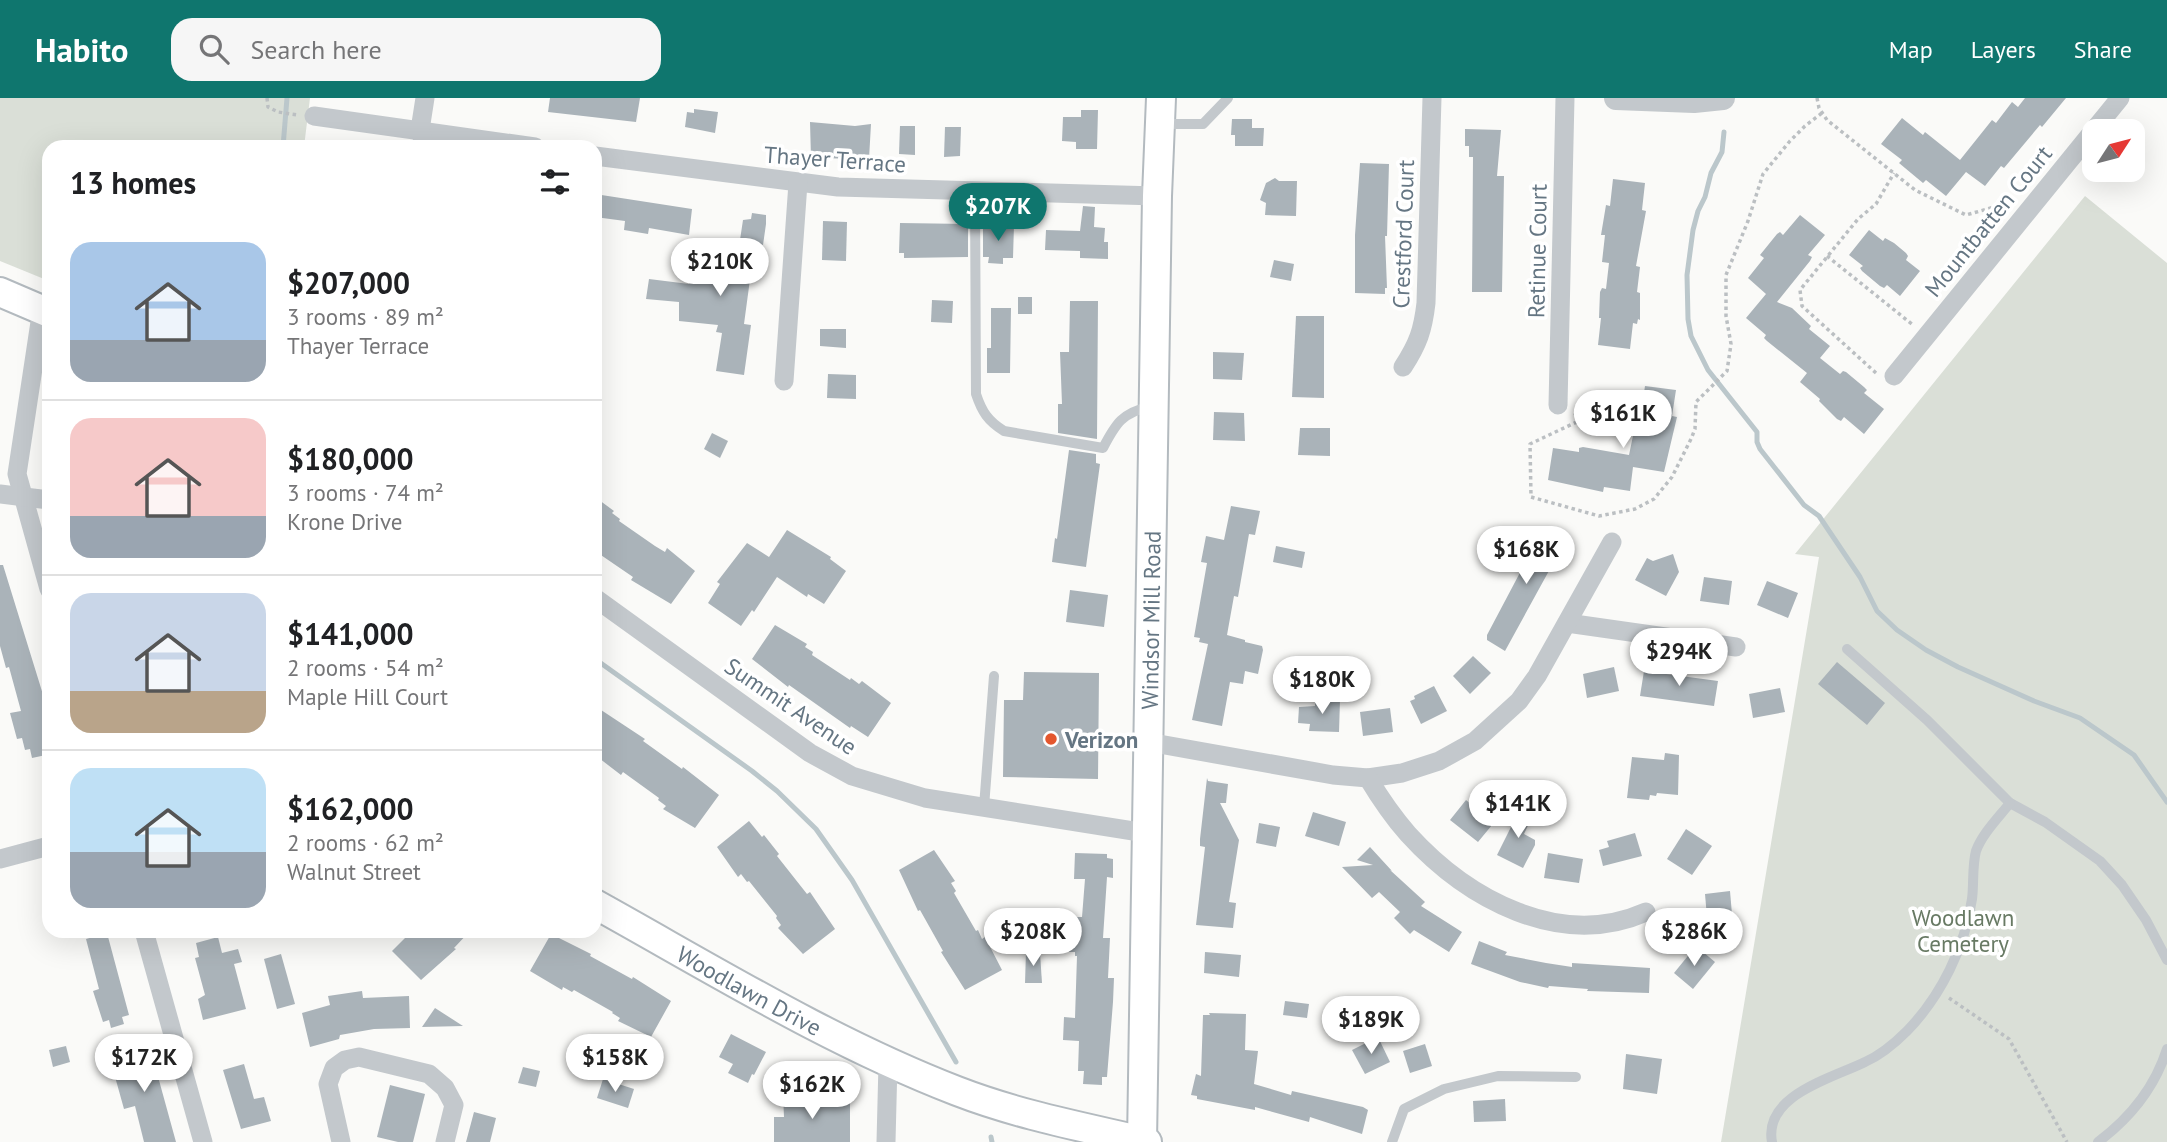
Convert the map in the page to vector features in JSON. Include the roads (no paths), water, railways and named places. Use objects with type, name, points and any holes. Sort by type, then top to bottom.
[{"type":"main road","name":"Windsor Mill Road","points":[[1143,1142],[1146,832],[1160,111]]},
{"type":"main road","points":[[0,292],[42,310]]},
{"type":"main road","name":"Woodlawn Drive","points":[[602,908],[827,1033],[888,1063],[1020,1113],[1143,1142]]},
{"type":"street","points":[[307,115],[423,139],[425,98]]},
{"type":"street","name":"Crestford Court","points":[[1403,366],[1416,347],[1423,327],[1426,303],[1432,98]]},
{"type":"street","name":"Retinue Court","points":[[1558,405],[1565,98]]},
{"type":"street","points":[[1616,98],[1723,98]]},
{"type":"street","name":"Mountbatten Court","points":[[1894,376],[2120,98]]},
{"type":"street","name":"Thayer Terrace","points":[[602,157],[838,187],[1157,196]]},
{"type":"street","points":[[784,381],[798,183]]},
{"type":"street","points":[[42,328],[17,474],[42,564]]},
{"type":"street","points":[[0,494],[42,499]]},
{"type":"street","points":[[1148,742],[1333,775],[1368,778],[1402,773],[1439,761],[1475,741],[1519,701],[1612,542]]},
{"type":"street","name":"Summit Avenue","points":[[602,603],[810,753],[852,776],[925,798],[1146,832]]},
{"type":"street","points":[[1567,623],[1736,647]]},
{"type":"street","points":[[1368,778],[1408,835],[1460,880],[1489,899],[1548,922],[1574,925],[1602,925],[1628,920],[1646,912]]},
{"type":"street","points":[[0,859],[42,848]]},
{"type":"street","points":[[146,938],[203,1142]]},
{"type":"street","points":[[341,1142],[328,1084],[334,1068],[345,1060],[359,1056],[429,1074],[445,1088],[454,1105],[445,1142]]},
{"type":"street","points":[[886,1142],[888,1063]]},
{"type":"lane","points":[[1160,111],[1203,124],[1228,98]]},
{"type":"lane","points":[[975,191],[976,394],[982,413],[1004,431],[1103,448],[1124,416],[1154,405]]},
{"type":"lane","points":[[1847,649],[1927,720],[2010,803],[2045,822],[2100,861],[2146,920],[2167,960]]},
{"type":"lane","points":[[984,807],[994,676]]},
{"type":"lane","points":[[1772,1142],[1771,1127],[1783,1105],[1805,1090],[1868,1061],[1890,1047],[1925,1010],[1956,955],[1966,926],[1972,900],[1976,851],[2010,803]]},
{"type":"lane","points":[[2098,1142],[2134,1110],[2163,1068],[2167,1049]]},
{"type":"lane","points":[[1392,1142],[1404,1109],[1444,1089],[1498,1076],[1576,1077]]},
{"type":"waterway","points":[[284,140],[287,98]]},
{"type":"waterway","points":[[1724,132],[1722,152],[1711,173],[1693,230],[1687,275],[1688,319],[1691,336],[1708,370],[1757,432],[1760,449],[1804,505],[1819,516],[1860,577],[1877,611],[1897,630],[1958,667],[2080,718],[2134,755],[2167,802]]},
{"type":"waterway","points":[[602,664],[752,771],[816,829],[852,880],[956,1062]]},
{"type":"waterway","points":[[991,1137],[992,1142]]},
{"type":"place","name":"Verizon","points":[[1051,739]]},
{"type":"park label","name":"Woodlawn Cemetery","points":[[1963,930]]}]
